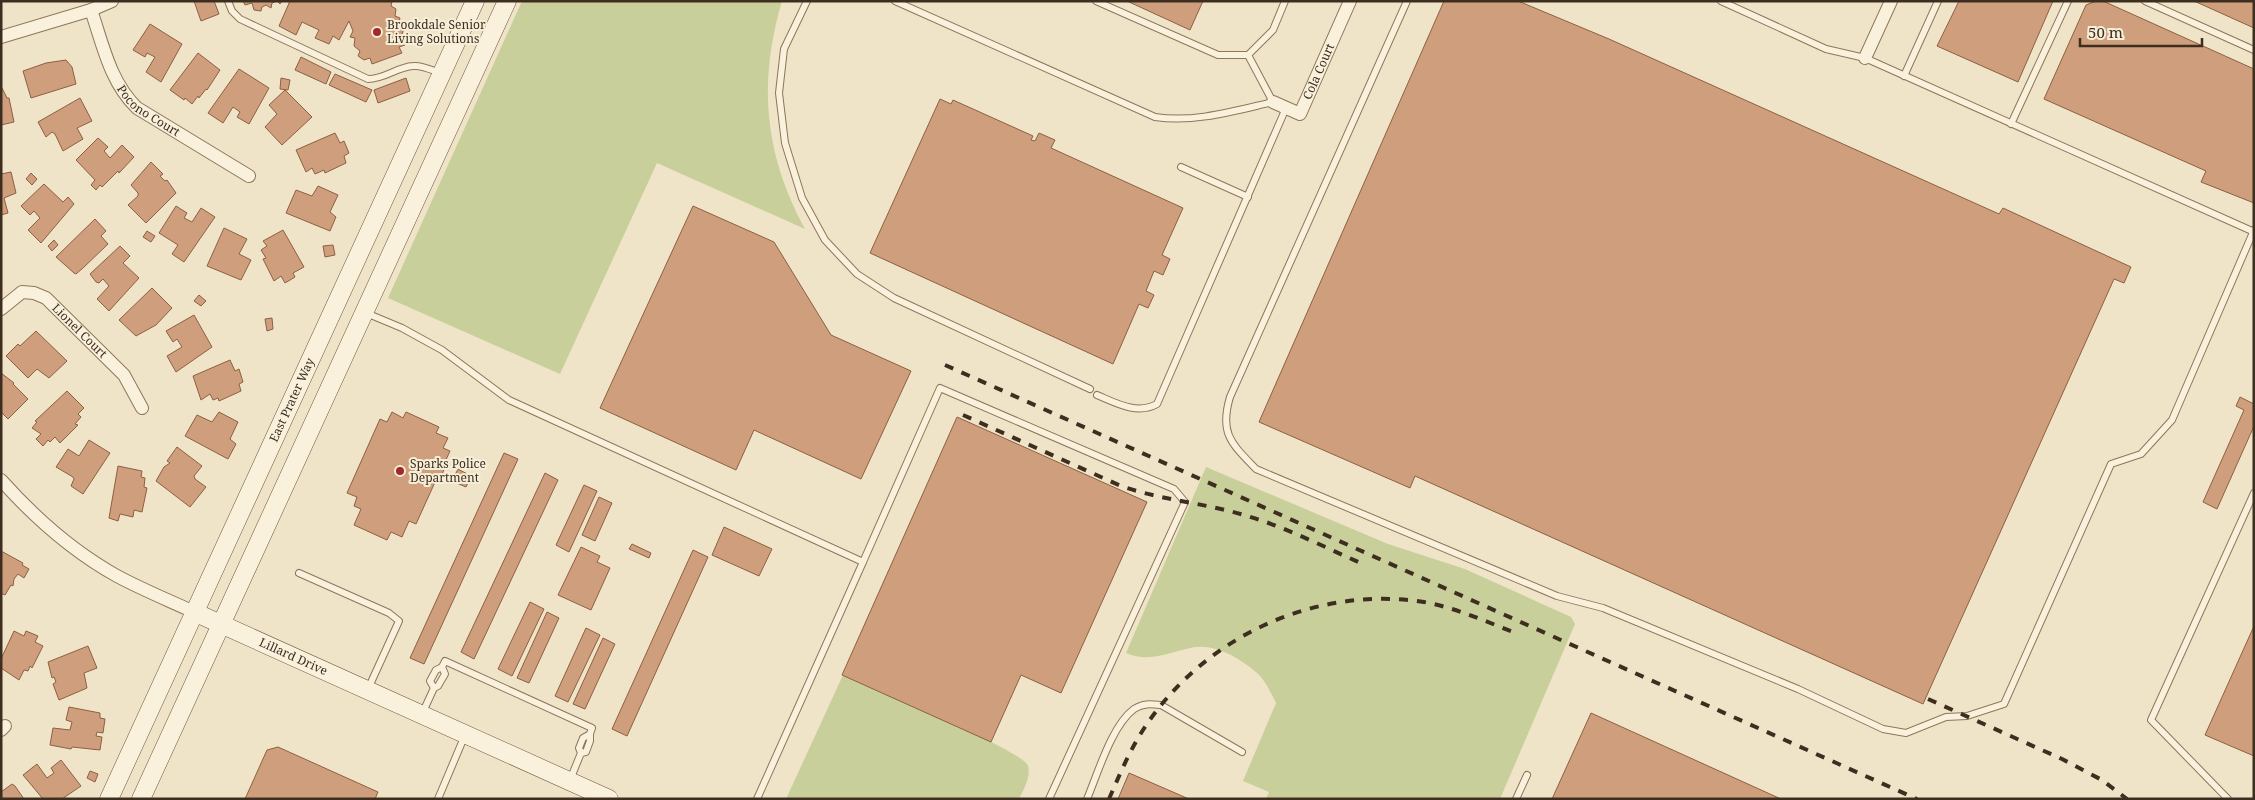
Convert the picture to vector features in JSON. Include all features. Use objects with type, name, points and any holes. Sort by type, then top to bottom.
[{"type":"main road","name":"East Prater Way","points":[[109,799],[475,1]]},
{"type":"main road","points":[[141,799],[507,1]]},
{"type":"main road","name":"Lillard Drive","points":[[194,612],[609,799]]},
{"type":"street","points":[[1,37],[91,10],[112,1]]},
{"type":"street","name":"Cola Court","points":[[1286,108],[1300,114],[1350,1]]},
{"type":"street","points":[[1865,58],[1891,1]]},
{"type":"street","name":"Pocono Court","points":[[91,10],[115,79],[124,95],[138,108],[250,176]]},
{"type":"street","points":[[1273,102],[1286,108]]},
{"type":"street","name":"Lionel Court","points":[[1,310],[22,292],[34,292],[46,298],[124,374],[142,408]]},
{"type":"street","name":"Lillard Drive","points":[[1,480],[23,505],[48,528],[85,556],[117,576],[194,612]]},
{"type":"lane","points":[[228,1],[232,11],[240,18],[368,79],[378,79],[413,66],[422,66],[442,73]]},
{"type":"lane","points":[[807,1],[784,49],[779,93],[785,143],[802,198],[825,240],[857,274],[894,298],[1090,389]]},
{"type":"lane","points":[[895,1],[1155,117],[1175,120],[1224,113],[1273,102],[1248,55]]},
{"type":"lane","points":[[1096,1],[1218,55],[1248,55],[1273,30],[1285,1]]},
{"type":"lane","points":[[1407,1],[1230,397],[1224,416],[1231,443],[1256,469],[1556,596],[1612,611],[1798,689],[1883,729],[1906,733],[1946,717],[1967,716],[2004,704],[2110,464],[2141,454],[2172,420],[2253,231],[1865,58],[1826,49],[1722,1]]},
{"type":"lane","points":[[1904,76],[1938,1]]},
{"type":"lane","points":[[2011,124],[2068,1]]},
{"type":"lane","points":[[2145,1],[2254,50]]},
{"type":"lane","points":[[1097,395],[1132,409],[1147,410],[1156,404],[1286,108]]},
{"type":"lane","points":[[1181,167],[1248,196]]},
{"type":"lane","points":[[364,312],[402,328],[442,350],[509,400],[863,562]]},
{"type":"lane","points":[[757,799],[940,388],[1174,489],[1185,502],[1049,799]]},
{"type":"lane","points":[[2228,799],[2151,720],[2254,493]]},
{"type":"lane","points":[[299,573],[389,613],[400,621],[367,690]]},
{"type":"lane","points":[[422,714],[434,688],[438,686],[445,674],[442,667],[445,661],[592,728],[586,752],[582,753],[570,781]]},
{"type":"lane","points":[[1087,799],[1119,726],[1134,709],[1147,703],[1161,706],[1242,752]]},
{"type":"lane","points":[[438,799],[466,734]]},
{"type":"lane","points":[[1516,799],[1527,775]]},
{"type":"green space","points":[[522,1],[782,1],[774,31],[770,61],[769,117],[773,145],[781,173],[791,201],[805,229],[657,163],[560,374],[388,298]]},
{"type":"green space","points":[[1206,467],[1388,544],[1465,569],[1571,617],[1575,624],[1500,799],[1266,799],[1269,792],[1243,781],[1276,703],[1260,676],[1234,657],[1208,647],[1190,648],[1150,657],[1134,656],[1126,653]]},
{"type":"green space","points":[[843,675],[974,733],[1020,758],[1028,766],[1029,774],[1019,799],[786,799]]},
{"type":"building","points":[[194,1],[214,1],[219,14],[201,21]]},
{"type":"building","points":[[243,1],[277,1],[272,3],[271,8],[266,5],[262,7],[261,11],[254,10],[252,3],[245,5]]},
{"type":"building","name":"Brookdale Senior Living Solutions","points":[[290,1],[392,1],[391,6],[396,9],[395,16],[400,18],[398,25],[404,28],[402,35],[407,37],[405,45],[399,47],[402,53],[372,64],[370,58],[364,60],[358,56],[360,51],[354,46],[355,38],[350,37],[353,31],[349,21],[339,40],[333,36],[329,44],[315,38],[319,30],[302,22],[296,35],[279,26]]},
{"type":"building","points":[[1127,1],[1203,1],[1190,30]]},
{"type":"building","points":[[1444,1],[1518,1],[1609,39],[1999,214],[2003,208],[2131,267],[2124,283],[2114,279],[1923,704],[1415,476],[1410,488],[1259,422]]},
{"type":"building","points":[[1959,1],[2053,1],[2018,82],[1937,46]]},
{"type":"building","points":[[2096,1],[2103,1],[2254,69],[2254,203],[2201,182],[2206,171],[2044,99],[2086,5]]},
{"type":"building","points":[[2194,1],[2254,1],[2254,28]]},
{"type":"building","points":[[150,24],[182,44],[161,82],[146,72],[155,57],[147,53],[145,57],[133,50]]},
{"type":"building","points":[[198,53],[220,70],[207,90],[199,98],[198,96],[192,104],[170,90]]},
{"type":"building","points":[[301,57],[331,72],[326,84],[295,70]]},
{"type":"building","points":[[66,60],[72,67],[76,84],[31,98],[23,71],[46,63]]},
{"type":"building","points":[[239,69],[269,88],[249,124],[237,117],[240,112],[233,107],[223,123],[208,113]]},
{"type":"building","points":[[335,74],[372,90],[366,102],[329,85]]},
{"type":"building","points":[[281,78],[290,80],[288,90],[280,89]]},
{"type":"building","points":[[406,78],[410,91],[378,103],[374,90]]},
{"type":"building","points":[[1,86],[7,98],[9,98],[14,122],[1,125]]},
{"type":"building","points":[[285,90],[312,117],[282,145],[265,127],[277,114],[269,105]]},
{"type":"building","points":[[80,98],[92,121],[77,128],[83,139],[63,151],[55,134],[52,132],[46,137],[38,122]]},
{"type":"building","points":[[940,99],[951,104],[953,100],[1033,136],[1031,140],[1035,141],[1039,133],[1055,140],[1051,148],[1183,208],[1162,255],[1170,259],[1163,275],[1154,271],[1146,291],[1154,295],[1148,308],[1139,304],[1113,364],[870,253]]},
{"type":"building","points":[[335,133],[340,143],[344,141],[349,153],[344,156],[346,163],[325,173],[324,170],[315,174],[312,168],[306,172],[296,150]]},
{"type":"building","points":[[98,138],[108,147],[104,151],[110,158],[122,145],[134,157],[119,173],[118,171],[102,187],[100,185],[96,190],[91,185],[95,180],[76,160]]},
{"type":"building","points":[[151,162],[163,174],[160,176],[165,181],[167,180],[176,193],[146,223],[128,205],[138,196],[138,193],[131,185]]},
{"type":"building","points":[[11,172],[16,193],[4,198],[8,213],[1,215],[1,174]]},
{"type":"building","points":[[31,173],[37,179],[32,185],[26,179]]},
{"type":"building","points":[[44,184],[63,202],[68,197],[74,204],[41,243],[28,230],[40,218],[34,211],[30,215],[21,206]]},
{"type":"building","points":[[318,186],[338,195],[330,212],[336,217],[330,231],[286,213],[296,190],[312,196]]},
{"type":"building","points":[[176,206],[187,213],[184,218],[192,222],[201,208],[215,217],[184,262],[172,254],[178,245],[159,233]]},
{"type":"building","points":[[693,206],[774,242],[831,335],[911,371],[861,479],[754,430],[736,470],[600,408]]},
{"type":"building","points":[[95,219],[106,231],[101,236],[108,244],[76,274],[56,257]]},
{"type":"building","points":[[224,228],[247,239],[239,254],[251,260],[241,280],[207,266]]},
{"type":"building","points":[[283,230],[304,267],[293,273],[295,277],[285,283],[281,276],[274,281],[263,259],[266,258],[261,250],[267,246],[263,241]]},
{"type":"building","points":[[147,231],[155,236],[151,242],[143,237]]},
{"type":"building","points":[[54,240],[58,245],[52,251],[48,246]]},
{"type":"building","points":[[333,245],[335,255],[325,257],[323,246]]},
{"type":"building","points":[[120,246],[130,256],[123,263],[139,278],[109,311],[97,299],[109,286],[103,279],[99,283],[96,282],[90,274]]},
{"type":"building","points":[[152,288],[172,308],[156,325],[136,336],[119,320]]},
{"type":"building","points":[[199,295],[206,301],[201,306],[194,301]]},
{"type":"building","points":[[194,315],[212,347],[176,372],[167,356],[182,347],[177,339],[173,342],[166,331]]},
{"type":"building","points":[[272,318],[273,329],[267,331],[265,319]]},
{"type":"building","points":[[36,331],[67,361],[49,378],[37,369],[28,378],[6,356],[18,344],[20,346]]},
{"type":"building","points":[[230,360],[235,371],[239,369],[243,382],[239,384],[241,391],[219,401],[218,398],[213,400],[210,394],[201,400],[193,376]]},
{"type":"building","points":[[1,373],[14,383],[28,399],[8,419],[1,412]]},
{"type":"building","points":[[67,391],[84,408],[78,414],[81,417],[75,424],[78,425],[60,443],[55,437],[50,442],[48,440],[43,446],[36,439],[41,434],[32,428],[37,422],[35,421]]},
{"type":"building","points":[[2240,397],[2254,404],[2254,426],[2217,509],[2203,502],[2244,410],[2236,406]]},
{"type":"building","points":[[219,412],[238,422],[230,439],[236,444],[228,459],[185,436],[197,415],[212,422]]},
{"type":"building","name":"Sparks Police Department","points":[[392,412],[403,418],[406,412],[439,427],[436,433],[448,438],[443,448],[450,451],[439,481],[436,480],[416,524],[409,521],[402,537],[391,532],[387,540],[354,525],[361,509],[354,506],[357,497],[347,493],[380,419],[387,422]]},
{"type":"building","points":[[957,417],[1147,502],[1061,693],[1021,675],[991,742],[842,675]]},
{"type":"building","points":[[89,440],[110,453],[83,494],[71,486],[73,477],[56,467],[68,449],[79,456]]},
{"type":"building","points":[[177,447],[202,466],[194,476],[195,479],[206,487],[190,507],[156,481],[164,467],[170,463],[167,461]]},
{"type":"building","points":[[504,453],[518,459],[424,664],[410,658]]},
{"type":"building","points":[[118,466],[142,471],[141,477],[145,478],[144,487],[147,488],[142,512],[134,510],[133,517],[120,514],[118,521],[109,518]]},
{"type":"building","points":[[458,469],[471,476],[466,487],[452,481]]},
{"type":"building","points":[[545,473],[558,480],[474,659],[461,652]]},
{"type":"building","points":[[584,485],[597,491],[569,552],[556,545]]},
{"type":"building","points":[[599,497],[612,503],[595,541],[582,535]]},
{"type":"building","points":[[724,527],[772,549],[759,576],[712,555]]},
{"type":"building","points":[[632,544],[651,553],[649,558],[629,549]]},
{"type":"building","points":[[581,547],[600,556],[597,562],[610,568],[591,610],[558,595]]},
{"type":"building","points":[[693,550],[708,557],[627,736],[612,729]]},
{"type":"building","points":[[1,551],[23,563],[22,565],[29,569],[24,578],[18,574],[14,579],[13,586],[11,585],[5,595],[1,593]]},
{"type":"building","points":[[530,602],[544,609],[512,676],[498,669]]},
{"type":"building","points":[[547,612],[559,618],[529,683],[517,678]]},
{"type":"building","points":[[2254,626],[2254,756],[2205,735]]},
{"type":"building","points":[[586,628],[600,635],[568,702],[555,696]]},
{"type":"building","points":[[14,631],[24,636],[26,631],[38,636],[35,642],[43,646],[32,668],[30,666],[28,671],[24,670],[19,680],[1,668],[1,659]]},
{"type":"building","points":[[603,638],[615,644],[585,709],[573,704]]},
{"type":"building","points":[[88,646],[97,668],[84,673],[87,688],[59,700],[53,684],[56,682],[54,677],[52,678],[48,662]]},
{"type":"building","points":[[69,707],[100,713],[100,718],[105,719],[103,733],[97,732],[96,736],[102,737],[100,750],[72,747],[71,749],[50,745],[53,728],[70,730],[72,722],[66,720]]},
{"type":"building","points":[[1591,713],[1781,799],[1552,799]]},
{"type":"building","points":[[278,747],[378,792],[375,799],[245,799],[267,750]]},
{"type":"building","points":[[61,760],[81,786],[62,799],[43,799],[23,775],[37,764],[47,778],[54,773],[51,768]]},
{"type":"building","points":[[90,771],[98,774],[95,782],[87,778]]},
{"type":"building","points":[[1129,773],[1136,776],[1189,799],[1118,799]]},
{"type":"building","points":[[12,784],[24,799],[1,799],[1,792]]},
{"type":"railway","points":[[945,365],[1917,799]]},
{"type":"railway","points":[[963,415],[1121,486],[1151,495],[1229,511],[1260,520],[1365,565]]},
{"type":"railway","points":[[1109,799],[1138,738],[1168,697],[1196,669],[1229,645],[1264,625],[1302,611],[1342,602],[1383,599],[1424,602],[1448,608],[1518,634]]},
{"type":"railway","points":[[1928,699],[2062,759],[2102,780],[2127,799]]},
{"type":"place","name":"Brookdale Senior Living Solutions","points":[[377,32]]},
{"type":"place","name":"Sparks Police Department","points":[[400,471]]}]
